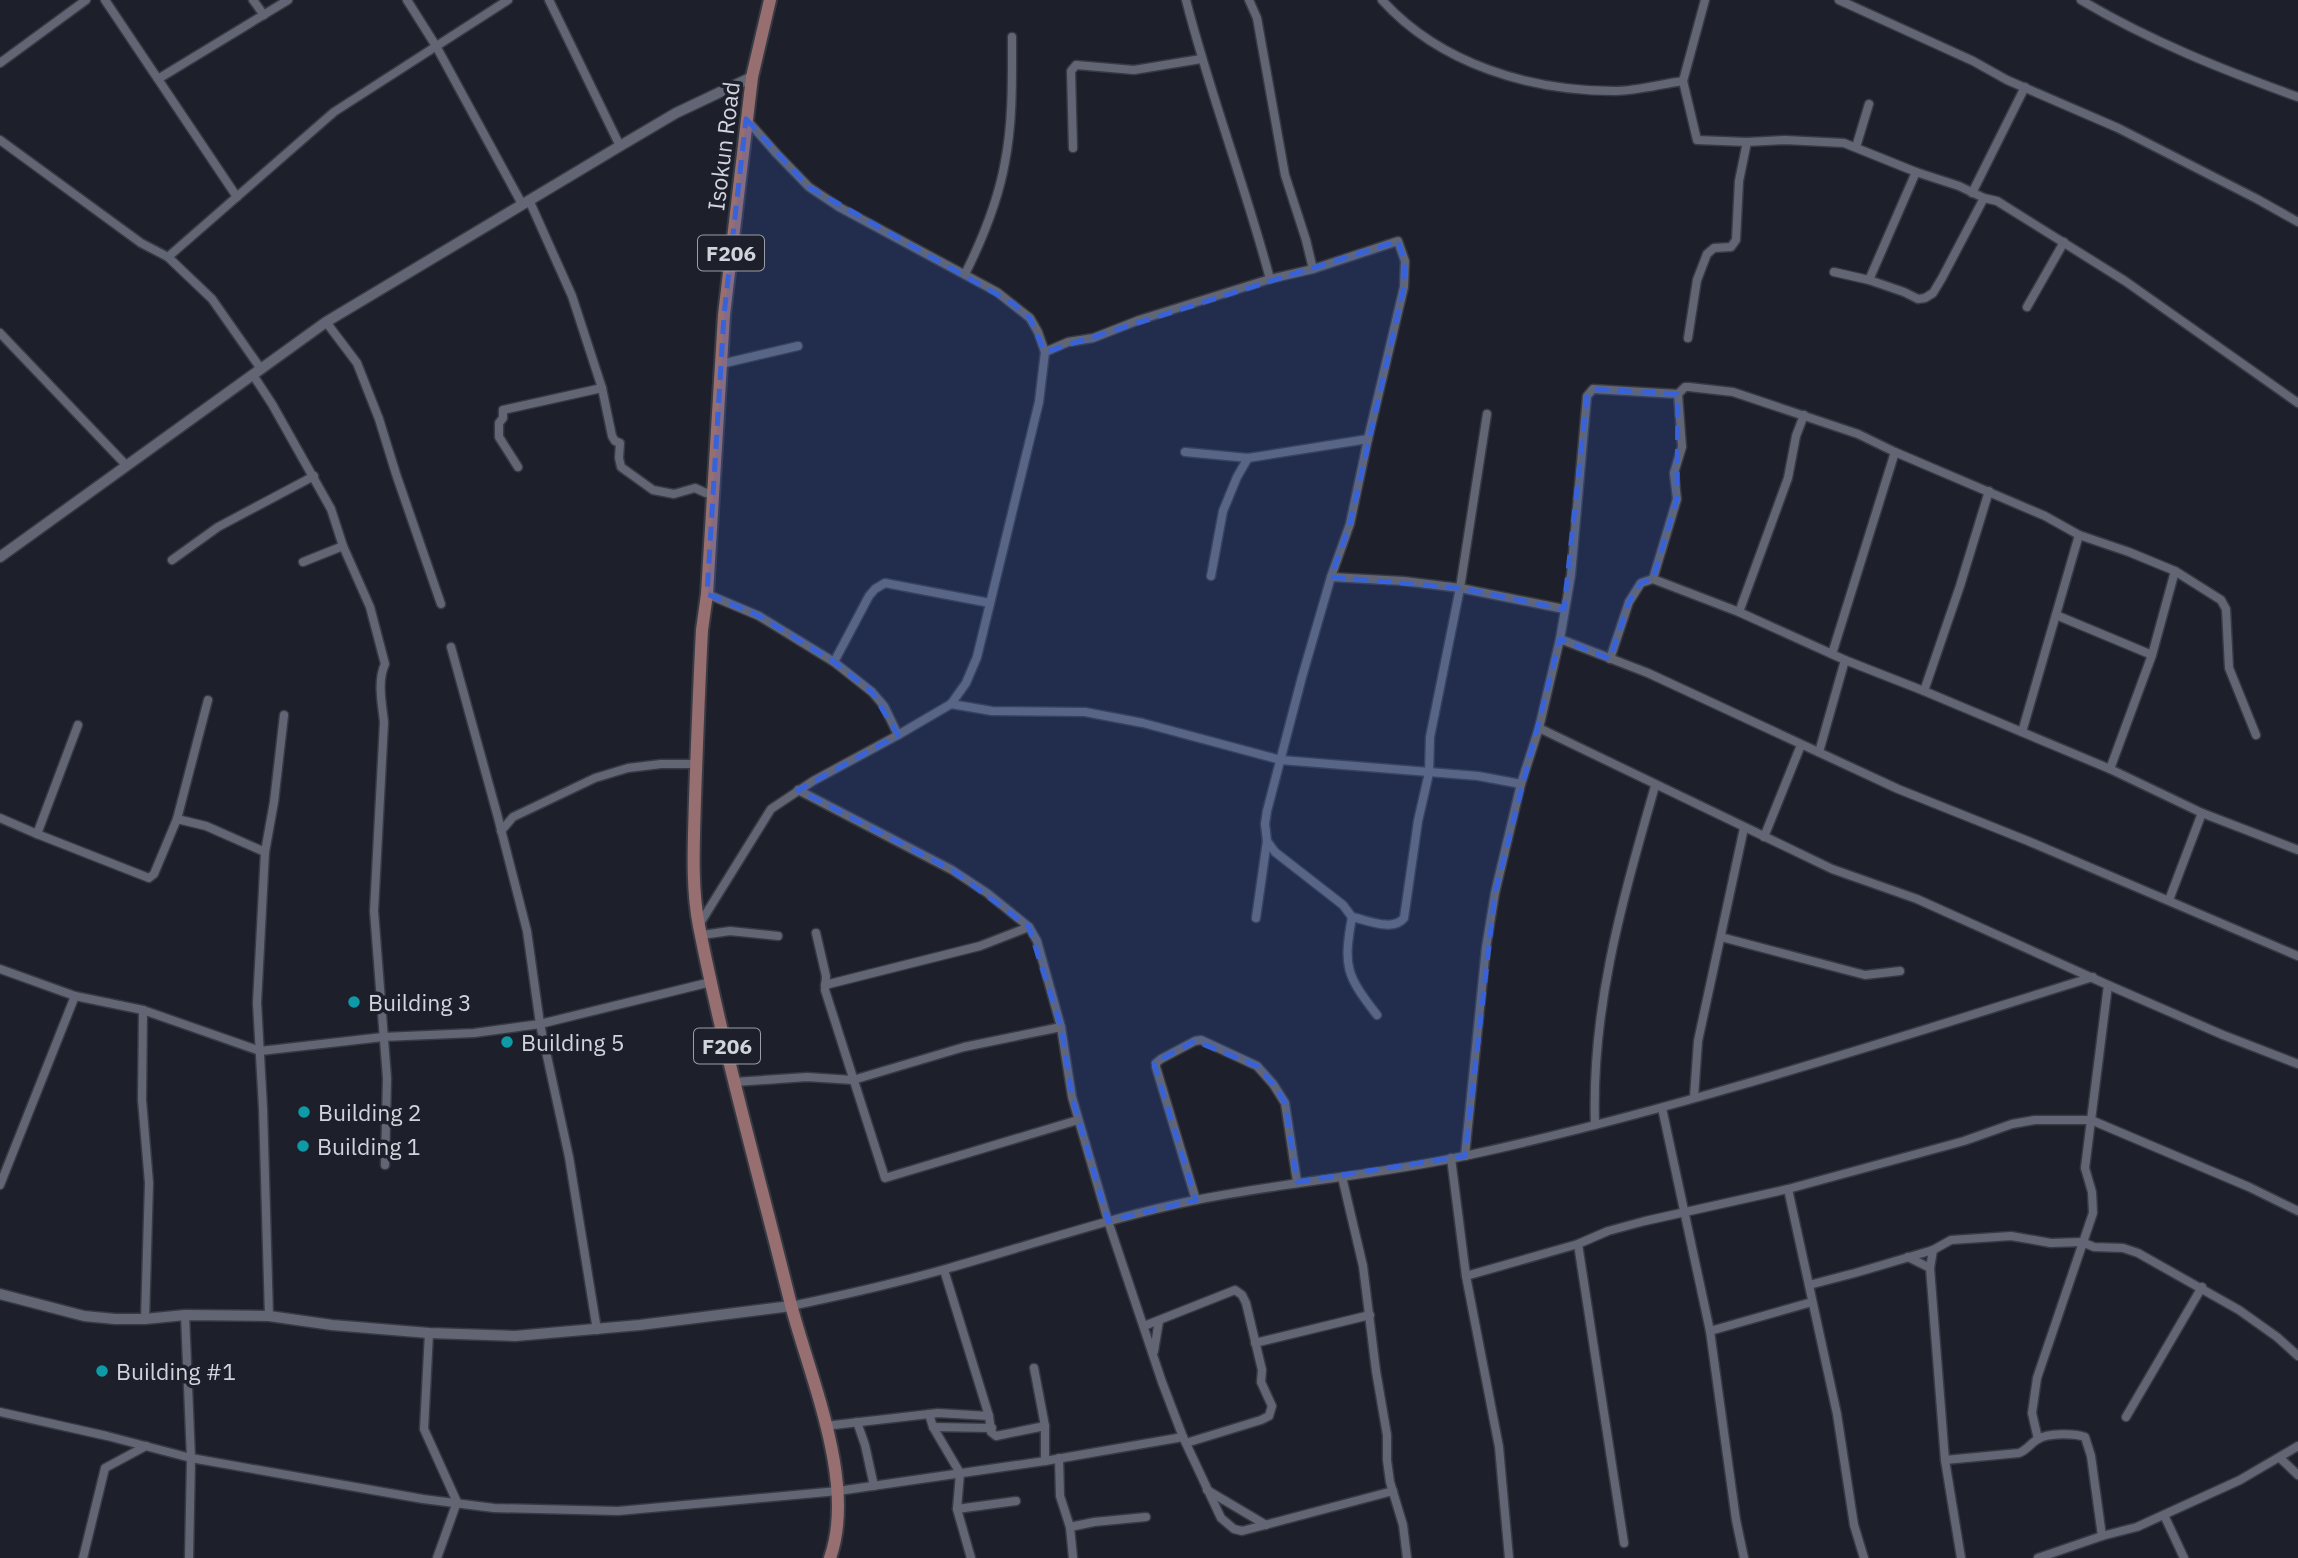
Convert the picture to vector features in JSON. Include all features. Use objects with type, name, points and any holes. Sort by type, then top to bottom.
[{"type":"main road","name":"Isokun Road","points":[[706,594],[724,315],[752,77],[770,0]]},
{"type":"main road","name":"F206","points":[[706,594],[702,630],[693,854],[700,930],[791,1306],[825,1426],[838,1491],[839,1525],[831,1558]]},
{"type":"street","points":[[0,63],[86,0]]},
{"type":"street","points":[[104,0],[237,197]]},
{"type":"street","points":[[253,0],[264,15]]},
{"type":"street","points":[[158,79],[288,0]]},
{"type":"street","points":[[407,0],[525,202],[572,296],[603,388],[612,436],[615,441],[621,443],[621,467],[653,490],[674,494],[695,488],[706,493],[713,492]]},
{"type":"street","points":[[168,257],[334,112],[508,0]]},
{"type":"street","points":[[549,0],[620,146]]},
{"type":"street","points":[[1185,0],[1201,59],[1256,225],[1270,279]]},
{"type":"street","points":[[1249,0],[1257,18],[1285,175],[1307,240],[1313,269]]},
{"type":"street","points":[[1382,0],[1413,31],[1454,57],[1533,82],[1573,89],[1617,91],[1684,80]]},
{"type":"street","points":[[1705,0],[1684,80],[1697,140],[1785,140],[1824,144],[1834,141],[1997,201],[2125,281],[2298,403]]},
{"type":"street","points":[[1840,0],[2118,128],[2298,221]]},
{"type":"street","points":[[2085,1],[2163,44],[2218,68],[2298,97]]},
{"type":"street","points":[[965,274],[984,236],[1005,162],[1011,113],[1012,37]]},
{"type":"street","points":[[1073,148],[1070,71],[1076,65],[1134,70],[1201,59]]},
{"type":"street","points":[[1,555],[326,322],[676,113],[752,77]]},
{"type":"street","points":[[1972,193],[2025,87]]},
{"type":"street","points":[[1856,147],[1869,104]]},
{"type":"street","points":[[747,119],[809,187],[839,207],[965,274],[1014,304],[1030,318],[1045,352],[1039,402],[977,657],[966,682],[951,704],[799,790],[771,809],[700,930],[778,936]]},
{"type":"street","points":[[0,140],[141,243],[168,257],[212,299],[257,372],[331,509],[343,546],[370,607],[384,667],[384,722],[374,911],[387,1078],[385,1165]]},
{"type":"street","points":[[1688,338],[1697,280],[1707,254],[1714,248],[1731,247],[1736,240],[1739,181],[1747,142]]},
{"type":"street","points":[[1869,280],[1916,172]]},
{"type":"street","points":[[1834,272],[1869,280],[1918,299],[1925,298],[1933,293],[1984,198]]},
{"type":"street","points":[[1045,352],[1068,342],[1093,338],[1139,320],[1398,241],[1405,261],[1404,287],[1350,524],[1331,577],[1302,677],[1265,824],[1267,841],[1256,918]]},
{"type":"street","points":[[2027,307],[2064,242]]},
{"type":"street","points":[[326,322],[357,363],[379,419],[441,604]]},
{"type":"street","points":[[0,333],[126,466]]},
{"type":"street","points":[[721,364],[798,346]]},
{"type":"street","points":[[1465,1156],[1486,948],[1495,892],[1560,639],[1571,575],[1587,396],[1593,389],[1678,394],[1685,387],[1689,387],[1733,392],[1858,434],[2045,516],[2079,535],[2175,571],[2221,600],[2227,609],[2229,668],[2256,735]]},
{"type":"street","points":[[518,467],[499,437],[503,410],[603,388]]},
{"type":"street","points":[[1653,579],[1677,499],[1674,473],[1682,447],[1678,394]]},
{"type":"street","points":[[1267,841],[1275,852],[1343,905],[1352,917],[1394,926],[1402,922],[1418,821],[1429,773],[1430,737],[1460,588],[1487,414]]},
{"type":"street","points":[[1739,612],[1788,478],[1804,415]]},
{"type":"street","points":[[1185,452],[1248,458],[1368,439]]},
{"type":"street","points":[[1832,654],[1895,452]]},
{"type":"street","points":[[1211,576],[1223,511],[1248,458]]},
{"type":"street","points":[[172,560],[218,527],[314,476]]},
{"type":"street","points":[[1924,691],[1989,491]]},
{"type":"street","points":[[2022,732],[2079,535]]},
{"type":"street","points":[[303,562],[343,546]]},
{"type":"street","points":[[2109,769],[2152,655],[2175,571]]},
{"type":"street","points":[[1331,577],[1404,581],[1460,588],[1564,609]]},
{"type":"street","points":[[1610,659],[1629,602],[1641,583],[1653,579],[1739,612],[1845,660],[2109,769],[2202,813],[2298,850]]},
{"type":"street","points":[[834,662],[869,596],[885,583],[989,603]]},
{"type":"street","points":[[706,594],[759,616],[834,662],[878,699],[898,735]]},
{"type":"street","points":[[2056,615],[2152,655]]},
{"type":"street","points":[[1560,639],[1670,682],[1898,789],[2298,956]]},
{"type":"street","points":[[451,647],[527,931],[540,1024],[569,1157],[597,1330]]},
{"type":"street","points":[[1819,752],[1845,660]]},
{"type":"street","points":[[0,818],[149,878],[177,819],[208,700]]},
{"type":"street","points":[[951,704],[992,711],[1085,712],[1143,723],[1281,760],[1478,776],[1521,784]]},
{"type":"street","points":[[269,1316],[257,1003],[265,852],[284,715]]},
{"type":"street","points":[[37,834],[78,724]]},
{"type":"street","points":[[1539,728],[1832,869],[1917,899],[2108,985],[2298,1064]]},
{"type":"street","points":[[1764,837],[1801,745]]},
{"type":"street","points":[[501,831],[513,817],[595,778],[628,768],[696,764]]},
{"type":"street","points":[[1595,1125],[1594,1082],[1607,971],[1620,910],[1655,786]]},
{"type":"street","points":[[799,790],[952,870],[987,893],[1029,928],[1037,941],[1061,1027],[1072,1097],[1108,1221],[1184,1440],[1220,1518],[1241,1531],[1393,1491]]},
{"type":"street","points":[[2169,900],[2202,813]]},
{"type":"street","points":[[497,814],[513,817]]},
{"type":"street","points":[[177,819],[206,827],[265,852]]},
{"type":"street","points":[[1694,1097],[1698,1041],[1744,828]]},
{"type":"street","points":[[1352,917],[1346,961],[1356,988],[1377,1015]]},
{"type":"street","points":[[825,985],[980,946],[1029,928]]},
{"type":"street","points":[[816,933],[826,976],[825,985],[885,1178],[1079,1120]]},
{"type":"street","points":[[1721,937],[1865,975],[1900,971]]},
{"type":"street","points":[[0,969],[75,996],[143,1010],[260,1051],[383,1037],[474,1033],[540,1024],[711,982]]},
{"type":"street","points":[[0,1294],[84,1316],[115,1319],[185,1315],[269,1316],[332,1325],[429,1333],[515,1336],[597,1330],[791,1306],[944,1270],[1108,1221],[1196,1200],[1465,1156],[1595,1125],[1855,1051],[2093,977]]},
{"type":"street","points":[[2038,1439],[2032,1413],[2037,1378],[2093,1213],[2092,1192],[2085,1168],[2108,985]]},
{"type":"street","points":[[0,1185],[75,996]]},
{"type":"street","points":[[143,1010],[142,1100],[149,1183],[145,1319]]},
{"type":"street","points":[[735,1082],[807,1077],[853,1080],[964,1047],[1061,1027]]},
{"type":"street","points":[[1196,1200],[1156,1067],[1156,1063],[1161,1059],[1195,1041],[1206,1042],[1257,1066],[1273,1084],[1285,1103],[1297,1182]]},
{"type":"street","points":[[1662,1108],[1710,1331],[1736,1520],[1744,1558]]},
{"type":"street","points":[[1466,1276],[1578,1244],[1608,1231],[1788,1189],[2012,1124],[2035,1121],[2091,1120],[2238,1182],[2298,1212]]},
{"type":"street","points":[[1451,1158],[1466,1276],[1499,1447],[1509,1558]]},
{"type":"street","points":[[1342,1177],[1363,1266],[1387,1435],[1387,1460],[1403,1525],[1407,1558]]},
{"type":"street","points":[[1788,1189],[1837,1414],[1854,1525],[1864,1558]]},
{"type":"street","points":[[1809,1285],[1933,1250],[1951,1240],[2011,1236],[2051,1243],[2082,1242],[2103,1249],[2131,1250],[2202,1287],[2298,1348]]},
{"type":"street","points":[[1578,1244],[1624,1544]]},
{"type":"street","points":[[1933,1250],[1930,1268],[1945,1460],[1961,1558]]},
{"type":"street","points":[[1908,1257],[1930,1268]]},
{"type":"street","points":[[944,1270],[989,1416],[991,1432],[996,1436],[1045,1426]]},
{"type":"street","points":[[2126,1417],[2202,1287]]},
{"type":"street","points":[[0,1412],[191,1458],[423,1499],[494,1508],[618,1511],[874,1486],[1184,1440],[1269,1416],[1272,1406],[1263,1389],[1262,1370],[1246,1303],[1236,1290],[1144,1326]]},
{"type":"street","points":[[1710,1331],[1812,1302]]},
{"type":"street","points":[[185,1315],[191,1458],[189,1558]]},
{"type":"street","points":[[1255,1343],[1370,1315]]},
{"type":"street","points":[[1153,1354],[1159,1321]]},
{"type":"street","points":[[429,1333],[424,1429],[457,1502],[437,1558]]},
{"type":"street","points":[[2277,1337],[2298,1356]]},
{"type":"street","points":[[1034,1368],[1045,1426],[1045,1461]]},
{"type":"street","points":[[825,1426],[929,1414],[989,1416]]},
{"type":"street","points":[[929,1414],[933,1427],[960,1473],[957,1508],[971,1558]]},
{"type":"street","points":[[857,1422],[874,1486]]},
{"type":"street","points":[[933,1427],[992,1428]]},
{"type":"street","points":[[1945,1460],[2019,1453],[2026,1451],[2038,1439],[2071,1433],[2085,1437],[2091,1456],[2102,1536]]},
{"type":"street","points":[[83,1558],[105,1468],[146,1446]]},
{"type":"street","points":[[2038,1558],[2137,1527],[2240,1480],[2298,1446]]},
{"type":"street","points":[[1059,1458],[1060,1496],[1070,1527],[1073,1558]]},
{"type":"street","points":[[2280,1458],[2298,1475]]},
{"type":"street","points":[[1207,1490],[1266,1525]]},
{"type":"street","points":[[957,1508],[1016,1501]]},
{"type":"street","points":[[1214,1504],[1230,1505]]},
{"type":"street","points":[[2164,1515],[2184,1558]]},
{"type":"street","points":[[1070,1527],[1146,1517]]},
{"type":"highlighted area","points":[[746,119],[809,187],[1014,304],[1030,318],[1045,352],[1398,241],[1405,261],[1404,287],[1350,524],[1331,577],[1460,588],[1564,609],[1587,396],[1597,389],[1678,394],[1677,499],[1653,579],[1641,583],[1629,602],[1610,659],[1560,639],[1495,893],[1465,1156],[1297,1182],[1285,1103],[1273,1084],[1257,1066],[1195,1041],[1154,1063],[1196,1200],[1108,1221],[1072,1097],[1061,1027],[1029,927],[952,870],[798,790],[898,735],[872,692],[834,662],[759,616],[707,594],[724,315]]},
{"type":"place","name":"Building 3","points":[[354,1002]]},
{"type":"place","name":"Building 5","points":[[507,1042]]},
{"type":"place","name":"Building 2","points":[[304,1112]]},
{"type":"place","name":"Building 1","points":[[303,1146]]},
{"type":"place","name":"Building #1","points":[[102,1371]]}]
